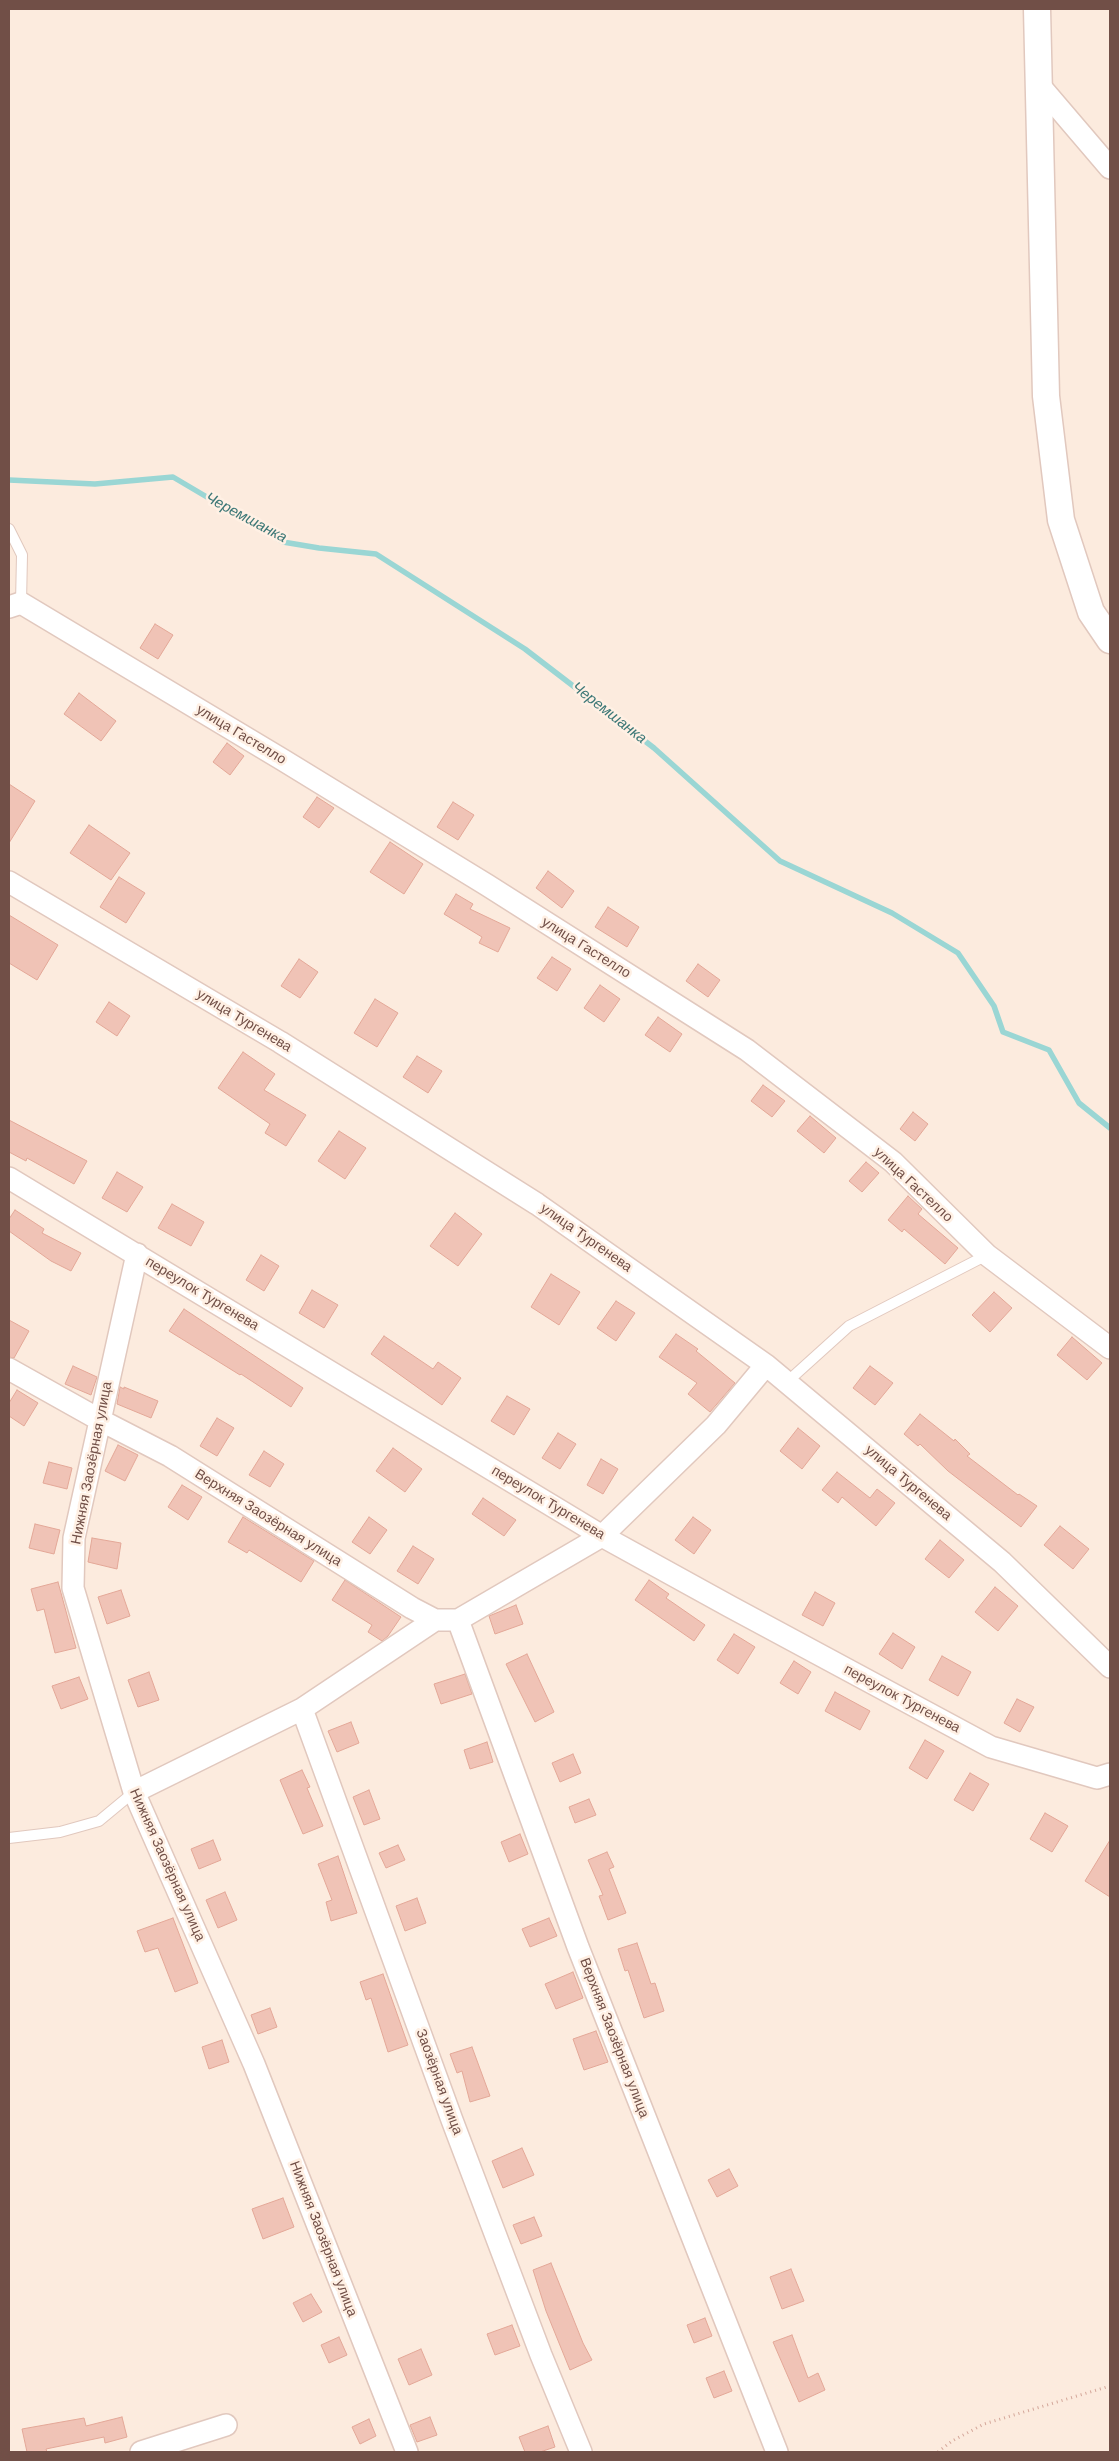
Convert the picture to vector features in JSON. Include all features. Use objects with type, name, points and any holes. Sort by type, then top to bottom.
[{"type":"street","points":[[1038,9],[1046,396],[1061,520],[1091,612],[1110,640]]},
{"type":"street","points":[[1040,86],[1110,168]]},
{"type":"street","name":"улица Гастелло","points":[[15,605],[427,848],[747,1050],[893,1162],[987,1255],[1110,1348]]},
{"type":"street","name":"улица Тургенева","points":[[9,882],[280,1042],[537,1204],[766,1365],[1002,1562],[1110,1667]]},
{"type":"street","name":"переулок Тургенева","points":[[9,1178],[602,1536],[991,1747],[1097,1778],[1110,1774]]},
{"type":"street","name":"Нижняя Заозёрная улица","points":[[137,1254],[74,1538],[73,1588],[134,1792],[254,2064],[407,2452]]},
{"type":"street","points":[[134,1792],[302,1709],[435,1620],[458,1620],[602,1536],[716,1425],[766,1365]]},
{"type":"street","name":"Верхняя Заозёрная улица","points":[[9,1369],[100,1420],[170,1456],[412,1608],[435,1620]]},
{"type":"street","name":"Верхняя Заозёрная улица","points":[[458,1620],[578,1946],[777,2452]]},
{"type":"street","name":"Заозёрная улица","points":[[302,1709],[469,2165],[541,2354],[582,2452]]},
{"type":"street","points":[[141,2452],[226,2425]]},
{"type":"lane","points":[[9,528],[22,555],[15,605]]},
{"type":"lane","points":[[787,1382],[849,1326],[987,1255]]},
{"type":"lane","points":[[9,1838],[60,1832],[99,1822],[134,1792]]},
{"type":"path","points":[[938,2452],[952,2441],[984,2424],[1110,2386]]},
{"type":"building","points":[[155,624],[173,635],[158,659],[140,648]]},
{"type":"building","points":[[79,693],[116,721],[101,741],[64,714]]},
{"type":"building","points":[[227,743],[244,756],[230,775],[213,762]]},
{"type":"building","points":[[9,784],[35,801],[9,843]]},
{"type":"building","points":[[317,797],[334,808],[319,828],[303,817]]},
{"type":"building","points":[[453,802],[474,815],[458,840],[437,827]]},
{"type":"building","points":[[89,825],[130,853],[111,880],[70,853]]},
{"type":"building","points":[[390,842],[423,864],[404,894],[370,872]]},
{"type":"building","points":[[548,871],[574,891],[562,908],[536,888]]},
{"type":"building","points":[[119,877],[145,893],[126,923],[100,907]]},
{"type":"building","points":[[456,894],[473,904],[470,909],[510,928],[498,952],[479,943],[482,937],[444,914]]},
{"type":"building","points":[[608,907],[639,927],[627,947],[595,927]]},
{"type":"building","points":[[9,915],[58,945],[37,980],[9,963]]},
{"type":"building","points":[[552,957],[571,969],[557,991],[537,978]]},
{"type":"building","points":[[299,959],[318,972],[300,998],[281,986]]},
{"type":"building","points":[[698,964],[720,980],[708,997],[686,981]]},
{"type":"building","points":[[600,985],[620,999],[604,1022],[584,1008]]},
{"type":"building","points":[[375,999],[398,1013],[377,1047],[354,1033]]},
{"type":"building","points":[[109,1002],[130,1016],[117,1036],[96,1022]]},
{"type":"building","points":[[658,1017],[682,1034],[670,1052],[645,1035]]},
{"type":"building","points":[[243,1052],[275,1074],[264,1090],[306,1115],[286,1146],[265,1133],[270,1124],[218,1088]]},
{"type":"building","points":[[417,1056],[442,1071],[428,1093],[403,1077]]},
{"type":"building","points":[[763,1085],[785,1101],[772,1117],[751,1101]]},
{"type":"building","points":[[913,1112],[928,1124],[915,1141],[900,1129]]},
{"type":"building","points":[[810,1116],[836,1138],[824,1153],[797,1131]]},
{"type":"building","points":[[9,1120],[87,1161],[74,1184],[27,1158],[26,1161],[9,1152]]},
{"type":"building","points":[[339,1131],[366,1148],[345,1179],[318,1161]]},
{"type":"building","points":[[866,1162],[879,1173],[862,1192],[849,1181]]},
{"type":"building","points":[[117,1172],[143,1187],[127,1212],[102,1198]]},
{"type":"building","points":[[908,1196],[922,1209],[918,1214],[958,1248],[945,1264],[904,1229],[902,1232],[888,1220]]},
{"type":"building","points":[[172,1204],[204,1222],[191,1246],[158,1228]]},
{"type":"building","points":[[15,1210],[44,1229],[42,1233],[81,1253],[71,1271],[51,1261],[9,1231],[9,1219]]},
{"type":"building","points":[[455,1213],[482,1234],[458,1266],[430,1246]]},
{"type":"building","points":[[261,1255],[279,1266],[264,1291],[246,1280]]},
{"type":"building","points":[[551,1274],[580,1292],[559,1325],[531,1307]]},
{"type":"building","points":[[312,1290],[338,1305],[324,1328],[299,1313]]},
{"type":"building","points":[[994,1292],[1012,1308],[990,1332],[972,1315]]},
{"type":"building","points":[[616,1301],[635,1313],[616,1341],[597,1328]]},
{"type":"building","points":[[184,1309],[303,1388],[291,1407],[241,1374],[169,1331]]},
{"type":"building","points":[[9,1320],[29,1331],[14,1358],[9,1357]]},
{"type":"building","points":[[676,1334],[698,1349],[696,1351],[735,1383],[710,1412],[688,1394],[697,1383],[659,1357]]},
{"type":"building","points":[[384,1336],[433,1369],[438,1362],[461,1378],[442,1405],[371,1354]]},
{"type":"building","points":[[1072,1337],[1102,1363],[1087,1380],[1057,1355]]},
{"type":"building","points":[[73,1366],[97,1377],[91,1395],[65,1384]]},
{"type":"building","points":[[870,1366],[893,1383],[875,1405],[853,1388]]},
{"type":"building","points":[[120,1387],[158,1401],[151,1418],[117,1404]]},
{"type":"building","points":[[17,1390],[38,1403],[24,1426],[9,1416],[9,1403]]},
{"type":"building","points":[[507,1396],[530,1409],[514,1435],[491,1421]]},
{"type":"building","points":[[920,1414],[954,1441],[955,1439],[970,1454],[967,1456],[1018,1495],[1037,1506],[1021,1527],[948,1471],[920,1444],[918,1446],[904,1434]]},
{"type":"building","points":[[217,1418],[234,1428],[217,1456],[200,1446]]},
{"type":"building","points":[[798,1428],[820,1446],[802,1469],[780,1451]]},
{"type":"building","points":[[558,1433],[576,1444],[560,1469],[542,1458]]},
{"type":"building","points":[[118,1445],[138,1455],[125,1481],[105,1471]]},
{"type":"building","points":[[393,1448],[422,1469],[405,1492],[376,1471]]},
{"type":"building","points":[[264,1451],[284,1464],[270,1487],[249,1475]]},
{"type":"building","points":[[601,1459],[618,1469],[603,1494],[587,1485]]},
{"type":"building","points":[[49,1462],[72,1468],[67,1489],[43,1483]]},
{"type":"building","points":[[837,1472],[870,1498],[877,1489],[895,1503],[876,1526],[842,1497],[838,1503],[822,1490]]},
{"type":"building","points":[[182,1485],[202,1497],[188,1520],[168,1507]]},
{"type":"building","points":[[483,1498],[516,1520],[504,1536],[472,1514]]},
{"type":"building","points":[[243,1517],[314,1561],[301,1582],[249,1550],[247,1553],[228,1542]]},
{"type":"building","points":[[369,1517],[387,1530],[370,1554],[352,1542]]},
{"type":"building","points":[[693,1517],[711,1530],[694,1554],[675,1540]]},
{"type":"building","points":[[35,1524],[60,1530],[54,1554],[29,1548]]},
{"type":"building","points":[[1060,1526],[1089,1549],[1073,1569],[1044,1545]]},
{"type":"building","points":[[92,1538],[121,1543],[117,1569],[88,1562]]},
{"type":"building","points":[[940,1540],[964,1560],[949,1578],[925,1559]]},
{"type":"building","points":[[413,1546],[434,1559],[418,1584],[397,1571]]},
{"type":"building","points":[[345,1580],[401,1617],[388,1636],[382,1641],[368,1632],[372,1625],[332,1600]]},
{"type":"building","points":[[649,1580],[669,1594],[666,1598],[705,1625],[694,1641],[635,1600]]},
{"type":"building","points":[[58,1582],[76,1648],[55,1653],[44,1609],[37,1611],[31,1589]]},
{"type":"building","points":[[995,1587],[1018,1606],[998,1631],[975,1612]]},
{"type":"building","points":[[121,1590],[130,1616],[107,1624],[98,1597]]},
{"type":"building","points":[[815,1592],[835,1603],[823,1626],[802,1615]]},
{"type":"building","points":[[516,1605],[523,1624],[495,1634],[489,1616]]},
{"type":"building","points":[[893,1633],[915,1647],[902,1669],[879,1654]]},
{"type":"building","points":[[734,1634],[755,1647],[738,1674],[717,1660]]},
{"type":"building","points":[[527,1654],[554,1712],[535,1722],[506,1664]]},
{"type":"building","points":[[942,1656],[971,1672],[958,1696],[929,1680]]},
{"type":"building","points":[[794,1661],[811,1672],[798,1694],[780,1683]]},
{"type":"building","points":[[149,1672],[159,1700],[138,1707],[128,1680]]},
{"type":"building","points":[[465,1674],[472,1694],[441,1704],[434,1684]]},
{"type":"building","points":[[79,1677],[88,1699],[61,1709],[52,1686]]},
{"type":"building","points":[[835,1692],[870,1711],[860,1730],[825,1711]]},
{"type":"building","points":[[1017,1699],[1034,1707],[1020,1732],[1004,1723]]},
{"type":"building","points":[[351,1722],[359,1743],[337,1752],[328,1731]]},
{"type":"building","points":[[925,1740],[944,1751],[927,1779],[909,1768]]},
{"type":"building","points":[[487,1742],[493,1762],[470,1769],[464,1750]]},
{"type":"building","points":[[573,1754],[581,1773],[560,1782],[552,1763]]},
{"type":"building","points":[[302,1770],[310,1787],[307,1788],[323,1826],[303,1834],[280,1780]]},
{"type":"building","points":[[970,1773],[989,1784],[973,1811],[954,1800]]},
{"type":"building","points":[[369,1790],[380,1819],[364,1825],[353,1797]]},
{"type":"building","points":[[589,1799],[596,1815],[575,1823],[569,1807]]},
{"type":"building","points":[[1045,1813],[1068,1826],[1052,1852],[1030,1839]]},
{"type":"building","points":[[520,1834],[528,1854],[509,1862],[501,1842]]},
{"type":"building","points":[[213,1840],[221,1860],[199,1869],[191,1849]]},
{"type":"building","points":[[1110,1840],[1110,1897],[1085,1881]]},
{"type":"building","points":[[398,1845],[405,1860],[386,1868],[379,1853]]},
{"type":"building","points":[[607,1852],[614,1867],[609,1869],[626,1913],[608,1920],[599,1896],[603,1895],[588,1860]]},
{"type":"building","points":[[338,1856],[357,1913],[331,1921],[326,1902],[332,1900],[318,1864]]},
{"type":"building","points":[[225,1892],[237,1920],[218,1928],[206,1900]]},
{"type":"building","points":[[417,1898],[426,1923],[405,1931],[396,1906]]},
{"type":"building","points":[[173,1918],[198,1983],[175,1992],[158,1948],[145,1952],[137,1931]]},
{"type":"building","points":[[549,1918],[557,1936],[530,1947],[522,1929]]},
{"type":"building","points":[[637,1943],[651,1984],[655,1983],[664,2011],[644,2018],[628,1970],[625,1971],[618,1949]]},
{"type":"building","points":[[573,1972],[583,1998],[556,2009],[545,1984]]},
{"type":"building","points":[[383,1974],[408,2045],[388,2052],[371,1998],[366,2000],[360,1982]]},
{"type":"building","points":[[270,2008],[277,2027],[258,2034],[251,2015]]},
{"type":"building","points":[[596,2031],[608,2062],[584,2070],[573,2039]]},
{"type":"building","points":[[222,2040],[229,2062],[209,2069],[202,2047]]},
{"type":"building","points":[[472,2047],[490,2096],[470,2102],[462,2071],[457,2073],[450,2054]]},
{"type":"building","points":[[522,2148],[534,2175],[503,2188],[492,2161]]},
{"type":"building","points":[[729,2169],[738,2186],[717,2197],[708,2180]]},
{"type":"building","points":[[283,2198],[294,2227],[263,2239],[252,2209]]},
{"type":"building","points":[[534,2217],[542,2236],[521,2244],[513,2225]]},
{"type":"building","points":[[551,2263],[583,2343],[592,2360],[570,2370],[546,2311],[533,2270]]},
{"type":"building","points":[[791,2269],[804,2301],[782,2309],[770,2277]]},
{"type":"building","points":[[311,2294],[322,2312],[303,2322],[293,2303]]},
{"type":"building","points":[[705,2318],[712,2336],[694,2343],[687,2325]]},
{"type":"building","points":[[512,2325],[520,2346],[495,2355],[487,2334]]},
{"type":"building","points":[[792,2335],[808,2378],[818,2373],[825,2390],[799,2402],[773,2342]]},
{"type":"building","points":[[339,2337],[347,2355],[329,2363],[321,2345]]},
{"type":"building","points":[[421,2349],[432,2375],[409,2385],[398,2359]]},
{"type":"building","points":[[724,2371],[732,2391],[714,2398],[706,2378]]},
{"type":"building","points":[[122,2417],[127,2437],[105,2443],[104,2437],[46,2449],[47,2452],[27,2452],[22,2429],[84,2418],[86,2426]]},
{"type":"building","points":[[430,2417],[437,2435],[417,2442],[410,2425]]},
{"type":"building","points":[[369,2419],[376,2436],[360,2444],[352,2427]]},
{"type":"building","points":[[548,2426],[555,2447],[540,2452],[525,2452],[519,2437]]},
{"type":"waterway","name":"Черемшанка","points":[[9,480],[95,484],[173,477],[283,542],[376,554],[525,649],[654,748],[780,861],[892,913],[958,953],[994,1006],[1003,1032],[1049,1050],[1079,1103],[1110,1128]]}]
